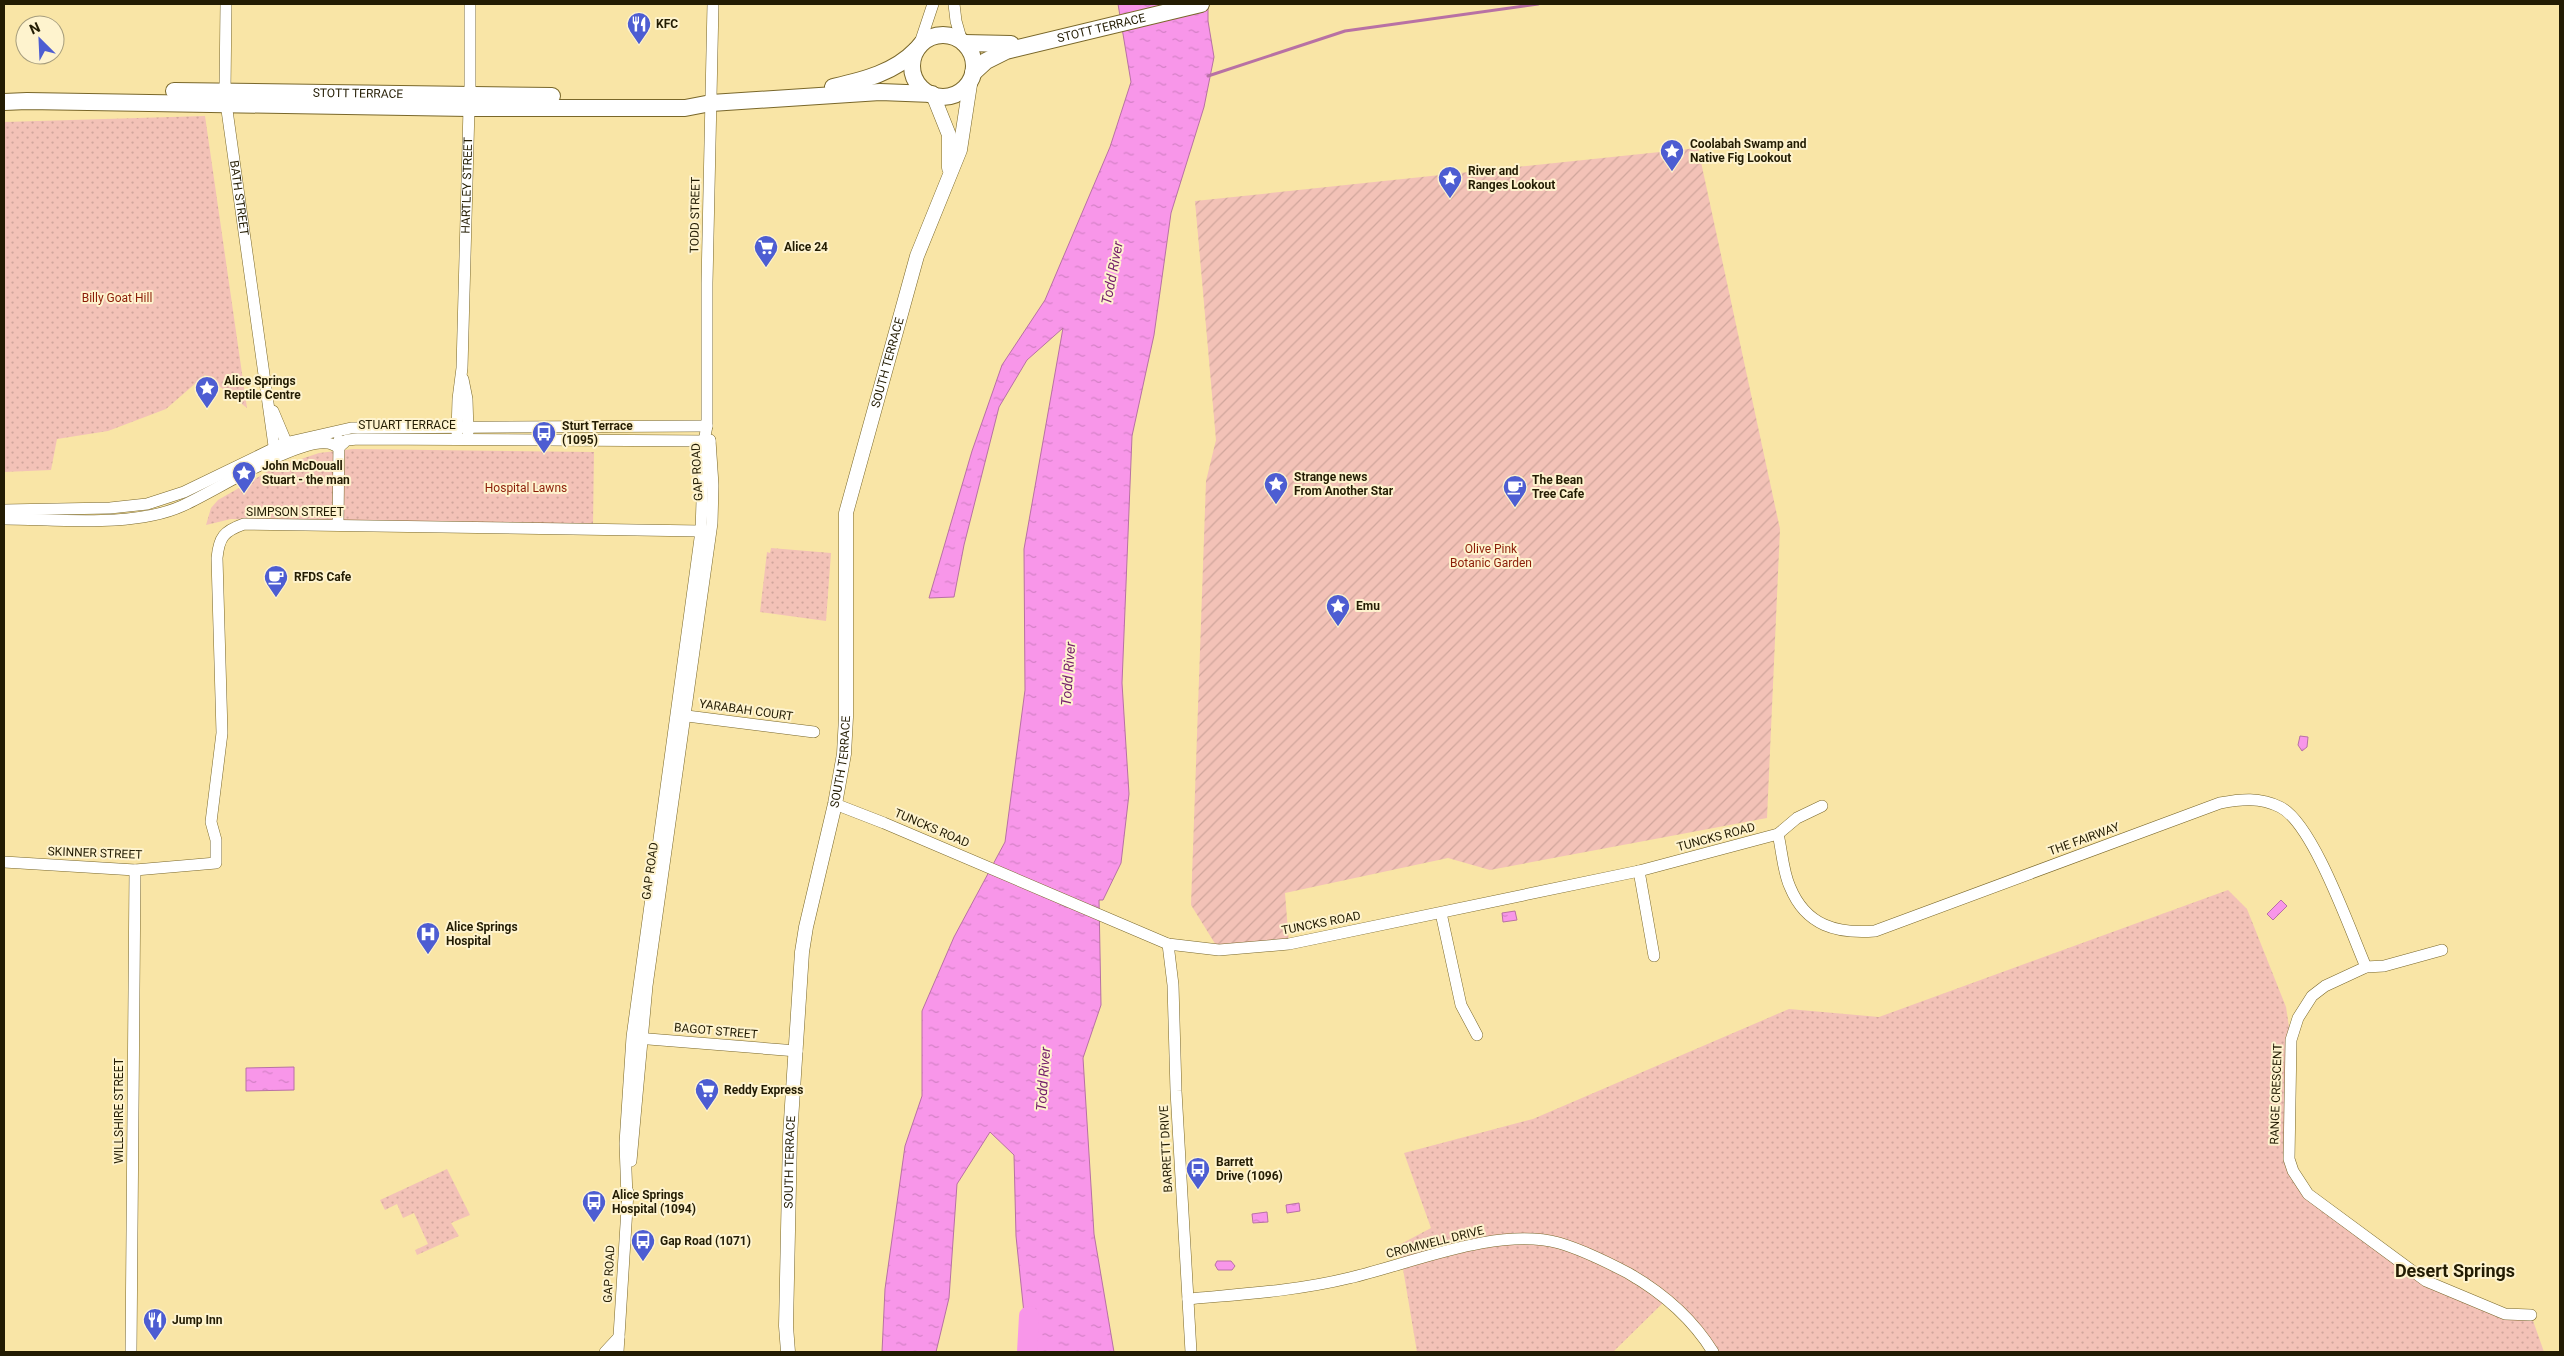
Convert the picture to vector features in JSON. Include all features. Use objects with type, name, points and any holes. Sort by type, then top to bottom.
[{"type":"main road","name":"STOTT TERRACE","points":[[972,76],[994,56],[1030,44],[1200,4]]},
{"type":"main road","points":[[937,35],[946,35],[963,42],[972,57],[972,76],[960,92],[951,95],[932,95],[918,84],[913,75],[912,65],[918,47],[937,35]]},
{"type":"main road","name":"STOTT TERRACE","points":[[963,42],[1030,44]]},
{"type":"main road","name":"STOTT TERRACE","points":[[780,100],[856,82],[906,60],[918,47]]},
{"type":"main road","name":"STOTT TERRACE","points":[[4,91],[685,108],[711,103],[880,92],[932,95]]},
{"type":"main road","name":"STOTT TERRACE","points":[[4,102],[226,97]]},
{"type":"street","name":"BATH STREET","points":[[226,4],[226,97],[267,392],[270,428],[281,450]]},
{"type":"street","name":"HARTLEY STREET","points":[[462,439],[470,4]]},
{"type":"street","name":"TODD STREET","points":[[707,426],[713,4]]},
{"type":"street","points":[[918,47],[934,4]]},
{"type":"street","points":[[954,4],[956,21],[963,42]]},
{"type":"street","name":"SOUTH TERRACE","points":[[788,1352],[786,1326],[790,1136],[800,982],[806,927],[835,804],[844,754],[846,717],[846,513],[917,256],[948,182],[963,136],[972,76]]},
{"type":"street","name":"SOUTH TERRACE","points":[[932,95],[949,135],[948,182]]},
{"type":"street","name":"STUART TERRACE","points":[[4,510],[110,508],[147,504],[184,492],[281,450],[339,430],[363,427],[707,426]]},
{"type":"street","name":"GAP ROAD","points":[[680,715],[701,531],[707,426]]},
{"type":"street","points":[[338,526],[339,430]]},
{"type":"street","name":"STUART TERRACE","points":[[4,519],[125,519],[161,514],[203,496],[281,450],[328,443],[339,447],[347,440],[358,438],[707,441]]},
{"type":"street","name":"GAP ROAD","points":[[618,1352],[628,1198],[625,1143],[643,986],[675,750],[712,523],[713,485],[707,441]]},
{"type":"street","name":"SIMPSON STREET","points":[[216,863],[216,840],[211,822],[222,733],[217,558],[218,542],[229,530],[244,524],[701,531]]},
{"type":"street","name":"YARABAH COURT","points":[[680,715],[814,732]]},
{"type":"street","name":"THE FAIRWAY","points":[[1778,834],[1789,886],[1796,899],[1821,924],[1836,930],[1853,933],[1875,931],[2220,803],[2242,798],[2264,801],[2281,808],[2297,820],[2312,844],[2366,967]]},
{"type":"street","name":"TUNCKS ROAD","points":[[835,804],[911,834],[1168,944],[1220,950],[1290,944],[1639,871],[1778,834],[1797,818],[1822,806]]},
{"type":"street","name":"SKINNER STREET","points":[[4,862],[135,870],[216,863]]},
{"type":"street","name":"WILLSHIRE STREET","points":[[131,1352],[135,870]]},
{"type":"street","points":[[1639,871],[1654,956]]},
{"type":"street","points":[[1441,913],[1461,1006],[1477,1035]]},
{"type":"street","name":"BARRETT DRIVE","points":[[1168,944],[1173,985],[1176,1090],[1191,1352]]},
{"type":"street","name":"RANGE CRESCENT","points":[[2442,950],[2384,966],[2366,967],[2325,986],[2312,996],[2298,1018],[2291,1040],[2288,1148],[2293,1171],[2308,1194],[2426,1281],[2505,1314],[2531,1315]]},
{"type":"street","name":"BAGOT STREET","points":[[637,1038],[797,1051]]},
{"type":"street","name":"CROMWELL DRIVE","points":[[1188,1299],[1305,1287],[1348,1278],[1472,1245],[1508,1240],[1545,1241],[1559,1243],[1587,1254],[1638,1279],[1678,1307],[1713,1352]]},
{"type":"street","points":[[605,1352],[620,1337]]},
{"type":"green space","name":"Billy Goat Hill","points":[[205,116],[247,408],[205,375],[166,409],[108,431],[57,439],[51,470],[4,472],[4,122]]},
{"type":"green space","name":"Olive Pink Botanic Garden","points":[[1698,148],[1780,529],[1767,818],[1490,870],[1448,858],[1285,893],[1289,944],[1219,950],[1191,905],[1206,481],[1216,440],[1195,201]]},
{"type":"green space","name":"Hospital Lawns","points":[[353,449],[594,452],[593,525],[231,519],[206,525],[211,508],[218,500],[274,468],[319,453]]},
{"type":"green space","points":[[771,548],[831,553],[826,621],[760,612],[767,552],[770,553]]},
{"type":"green space","points":[[2228,890],[2247,909],[2286,1007],[2291,1040],[2288,1148],[2297,1179],[2426,1281],[2505,1314],[2531,1315],[2544,1352],[1713,1352],[1667,1299],[1613,1352],[1417,1352],[1399,1245],[1431,1228],[1404,1153],[1533,1119],[1789,1009],[1879,1017]]},
{"type":"green space","points":[[447,1169],[470,1215],[451,1223],[459,1236],[417,1255],[415,1250],[428,1244],[414,1213],[403,1218],[397,1204],[385,1210],[380,1200]]},
{"type":"water","points":[[1118,4],[1208,4],[1208,21],[1214,57],[1204,107],[1171,213],[1154,335],[1132,436],[1122,683],[1129,794],[1121,863],[1103,900],[1099,900],[1101,1005],[1083,1058],[1094,1234],[1114,1352],[1028,1352],[1016,1236],[1014,1155],[990,1132],[957,1184],[949,1298],[936,1352],[882,1352],[885,1289],[905,1146],[922,1096],[922,1011],[954,937],[1005,842],[1025,690],[1024,549],[1063,328],[1027,360],[999,407],[964,545],[954,597],[929,598],[972,451],[1002,365],[1045,300],[1110,147],[1131,82]]},
{"type":"water","points":[[2300,736],[2308,737],[2307,747],[2302,751],[2298,745]]},
{"type":"water","points":[[2281,900],[2287,906],[2273,920],[2267,914]]},
{"type":"water","points":[[1515,911],[1517,920],[1503,922],[1502,913]]},
{"type":"water","points":[[294,1067],[294,1090],[246,1091],[246,1068]]},
{"type":"water","points":[[1299,1203],[1300,1211],[1287,1213],[1286,1205]]},
{"type":"water","points":[[1267,1212],[1268,1222],[1253,1223],[1252,1214]]},
{"type":"water","points":[[1217,1261],[1231,1261],[1235,1266],[1232,1270],[1218,1270],[1215,1265]]},
{"type":"waterway","points":[[1208,76],[1345,31],[1538,4]]},
{"type":"waterway","name":"Todd River","points":[[1027,1352],[1029,1316]]},
{"type":"place","name":"KFC","points":[[639,45]]},
{"type":"place","name":"Coolabah Swamp and Native Fig Lookout","points":[[1672,172]]},
{"type":"place","name":"River and Ranges Lookout","points":[[1450,199]]},
{"type":"place","name":"Alice 24","points":[[766,268]]},
{"type":"place","name":"Alice Springs Reptile Centre","points":[[207,409]]},
{"type":"place","name":"Sturt Terrace (1095)","points":[[544,454]]},
{"type":"place","name":"John McDouall Stuart - the man","points":[[244,494]]},
{"type":"place","name":"Strange news From Another Star","points":[[1276,505]]},
{"type":"place","name":"The Bean Tree Cafe","points":[[1515,508]]},
{"type":"place","name":"RFDS Cafe","points":[[276,598]]},
{"type":"place","name":"Emu","points":[[1338,627]]},
{"type":"place","name":"Alice Springs Hospital","points":[[428,955]]},
{"type":"place","name":"Reddy Express","points":[[707,1111]]},
{"type":"place","name":"Barrett Drive (1096)","points":[[1198,1190]]},
{"type":"place","name":"Alice Springs Hospital (1094)","points":[[594,1223]]},
{"type":"place","name":"Gap Road (1071)","points":[[643,1262]]},
{"type":"place","name":"Jump Inn","points":[[155,1341]]},
{"type":"district","name":"Desert Springs","points":[[2455,1270]]}]
